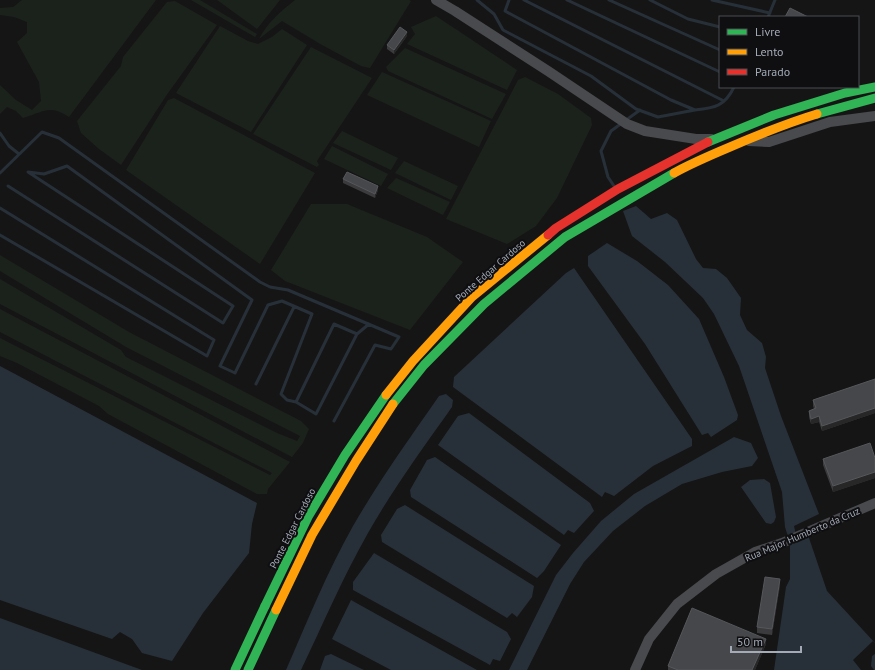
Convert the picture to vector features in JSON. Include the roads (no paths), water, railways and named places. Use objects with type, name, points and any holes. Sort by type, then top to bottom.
[{"type":"main road","name":"Ponte Edgar Cardoso","points":[[235,670],[308,517],[345,454],[381,401],[413,361],[472,298],[556,228],[618,189],[707,143],[774,115],[845,93],[875,87]]},
{"type":"main road","name":"Ponte Edgar Cardoso","points":[[248,670],[312,535],[356,461],[390,408],[424,365],[484,304],[565,237],[688,165],[748,139],[800,119],[875,98]]},
{"type":"street","points":[[436,0],[554,75],[627,124],[645,131],[696,139],[769,142],[830,122],[875,116]]},
{"type":"street","name":"Rua Major Humberto da Cruz","points":[[635,670],[649,639],[677,604],[716,574],[755,552],[782,543],[875,503]]},
{"type":"waterway","points":[[477,0],[494,14],[503,30],[591,76],[636,109],[658,117],[695,110],[671,100],[505,11],[509,0]]},
{"type":"waterway","points":[[524,0],[724,101]]},
{"type":"waterway","points":[[567,0],[719,72]]},
{"type":"waterway","points":[[609,0],[719,50]]},
{"type":"waterway","points":[[650,0],[688,19],[719,27]]},
{"type":"waterway","points":[[712,0],[770,13]]},
{"type":"waterway","points":[[768,16],[775,0]]},
{"type":"waterway","points":[[695,110],[719,105],[727,98],[734,88]]},
{"type":"waterway","points":[[614,186],[608,177],[601,151],[611,131],[640,110]]},
{"type":"waterway","points":[[0,173],[42,132],[59,138],[260,282],[270,287],[288,290],[399,337],[391,349],[375,345],[334,421]]},
{"type":"waterway","points":[[0,133],[9,146],[19,154]]},
{"type":"waterway","points":[[8,186],[223,323],[233,306],[28,172],[44,174],[67,166],[252,300],[220,366],[235,373],[268,305],[282,301],[312,314],[281,394],[287,400],[296,402],[334,324],[357,334]]},
{"type":"waterway","points":[[0,208],[214,340],[207,356],[0,235]]},
{"type":"waterway","points":[[256,384],[294,307]]},
{"type":"waterway","points":[[296,402],[316,414],[357,334],[369,324]]}]
